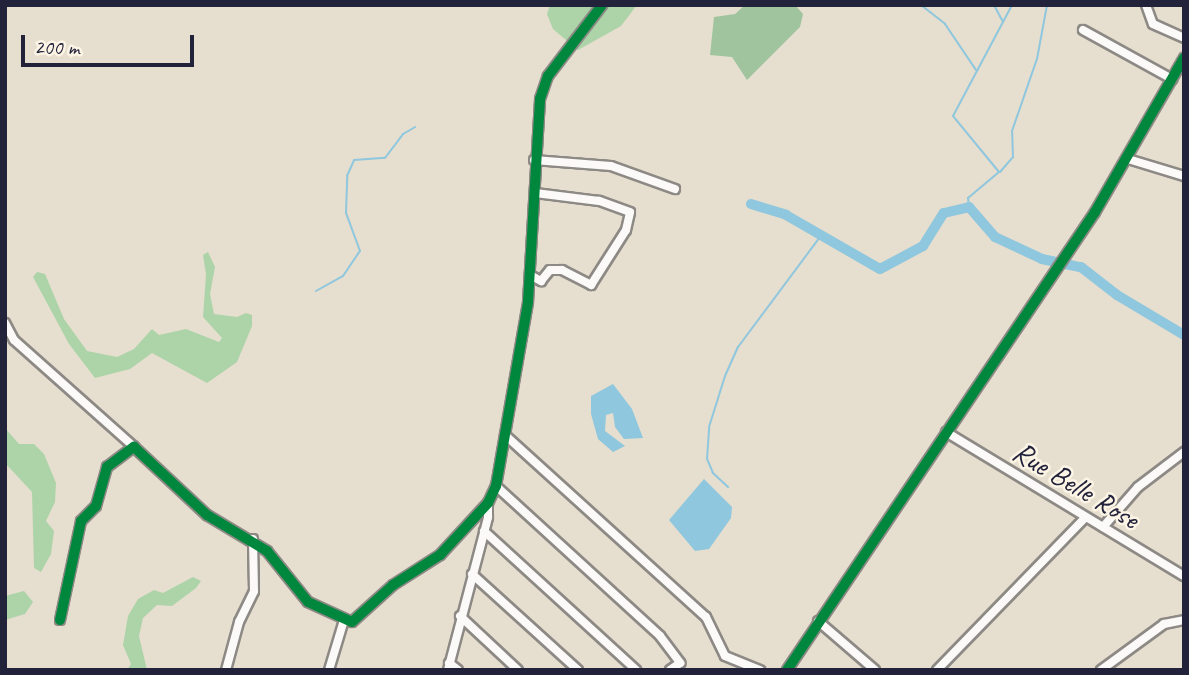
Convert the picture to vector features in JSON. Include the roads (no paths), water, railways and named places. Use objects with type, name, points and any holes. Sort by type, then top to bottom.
[{"type":"street","points":[[458,670],[449,666],[484,531],[488,503],[496,486],[530,275],[536,117],[548,76],[602,5]]},
{"type":"street","points":[[1146,5],[1153,24],[1184,38]]},
{"type":"street","points":[[1083,30],[1172,79]]},
{"type":"street","points":[[787,670],[1070,251],[1128,159],[1184,58]]},
{"type":"street","points":[[1128,159],[1184,179]]},
{"type":"street","points":[[534,160],[611,166],[675,189]]},
{"type":"street","points":[[530,275],[541,281],[550,270],[562,270],[591,285],[626,230],[630,212],[598,201],[535,193]]},
{"type":"street","points":[[5,323],[14,340],[207,515],[253,539],[308,602],[344,620],[352,622],[393,585],[440,555],[488,503]]},
{"type":"street","name":"Rue Belle Rose","points":[[946,432],[1184,576]]},
{"type":"street","points":[[505,435],[706,617],[724,656],[760,670]]},
{"type":"street","points":[[60,620],[81,521],[96,506],[107,467],[134,447]]},
{"type":"street","points":[[1102,527],[1138,487],[1184,452]]},
{"type":"street","points":[[496,486],[660,636],[680,663],[670,670]]},
{"type":"street","points":[[937,670],[1085,517]]},
{"type":"street","points":[[484,531],[636,670]]},
{"type":"street","points":[[226,670],[239,622],[254,591],[253,539]]},
{"type":"street","points":[[472,574],[578,670]]},
{"type":"street","points":[[460,616],[518,670]]},
{"type":"street","points":[[329,670],[344,620]]},
{"type":"street","points":[[818,621],[874,670]]},
{"type":"street","points":[[1101,670],[1164,624],[1184,621]]},
{"type":"water","points":[[613,384],[632,409],[643,438],[624,439],[615,427],[613,413],[606,415],[605,431],[625,446],[613,452],[598,439],[591,414],[591,396]]},
{"type":"water","points":[[704,479],[732,507],[731,518],[709,549],[695,551],[669,520]]},
{"type":"waterway","points":[[921,5],[945,24],[976,70]]},
{"type":"waterway","points":[[994,5],[1003,22]]},
{"type":"waterway","points":[[969,207],[968,198],[999,172],[953,116],[1012,5]]},
{"type":"waterway","points":[[1000,172],[1013,157],[1012,131],[1037,59],[1047,5]]},
{"type":"waterway","points":[[316,291],[343,276],[360,251],[346,213],[347,176],[354,160],[385,158],[403,134],[415,127]]},
{"type":"waterway","points":[[751,204],[786,215],[880,269],[923,246],[944,213],[969,207],[995,237],[1042,259],[1081,267],[1117,295],[1184,335]]},
{"type":"waterway","points":[[728,487],[713,473],[707,459],[709,427],[725,376],[738,347],[820,237]]}]
